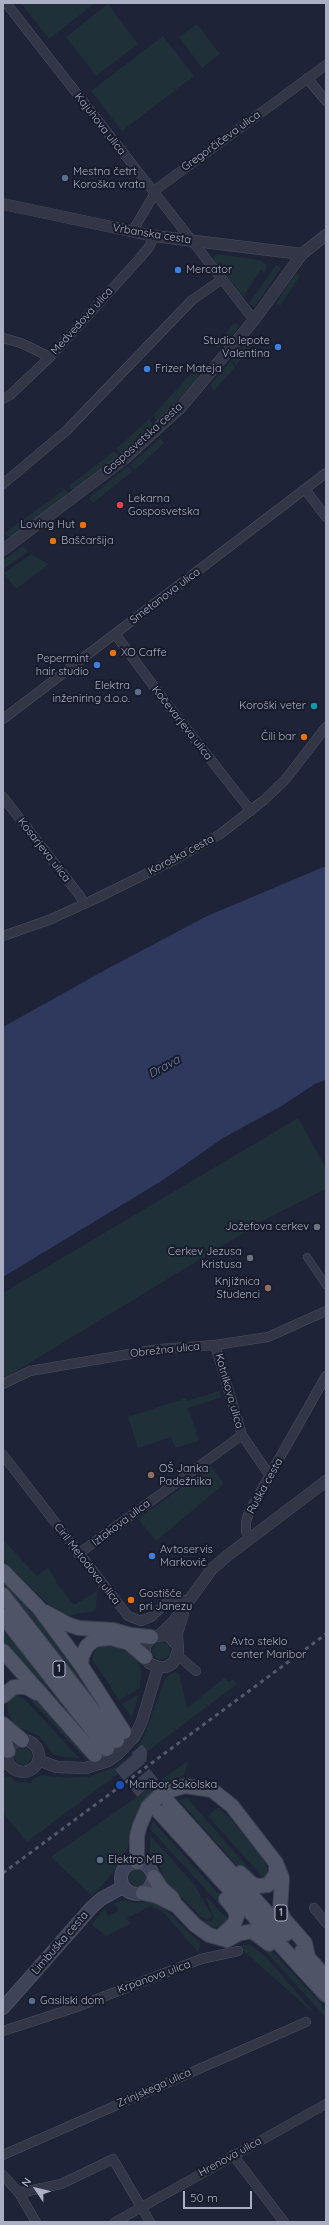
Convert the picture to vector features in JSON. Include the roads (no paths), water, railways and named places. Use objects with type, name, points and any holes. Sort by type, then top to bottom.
[{"type":"main road","points":[[3,1571],[38,1608],[81,1665],[111,1744]]},
{"type":"main road","name":"1","points":[[3,1595],[111,1744]]},
{"type":"main road","points":[[38,1608],[53,1618],[79,1628],[113,1630],[131,1635],[156,1636]]},
{"type":"main road","name":"1","points":[[3,1616],[111,1744]]},
{"type":"main road","points":[[81,1665],[82,1656],[87,1646],[94,1640],[100,1638],[111,1638],[129,1643],[145,1657]]},
{"type":"main road","points":[[3,1651],[42,1697]]},
{"type":"main road","points":[[3,1696],[8,1689],[14,1687],[26,1687],[111,1744]]},
{"type":"main road","points":[[3,1724],[22,1740]]},
{"type":"main road","points":[[3,1737],[7,1760]]},
{"type":"main road","name":"1","points":[[137,1862],[137,1836],[140,1825],[148,1807],[158,1798],[171,1790],[185,1786],[207,1788],[218,1794],[232,1806],[276,1863],[282,1878],[280,1910],[284,1919],[305,1943],[304,1962]]},
{"type":"main road","name":"1","points":[[326,1977],[304,1962],[210,1870],[164,1808],[214,1855],[304,1962],[326,1995]]},
{"type":"main road","name":"1","points":[[214,1855],[231,1863],[244,1878],[258,1886],[268,1885],[273,1881],[276,1874],[276,1863]]},
{"type":"main road","points":[[175,1904],[157,1896],[143,1893],[132,1894],[124,1887],[121,1876],[124,1869],[130,1864],[137,1862],[146,1864],[161,1888],[172,1898],[175,1904],[204,1932],[213,1937],[219,1937]]},
{"type":"main road","name":"1","points":[[210,1870],[217,1889],[236,1913],[234,1924],[219,1937],[227,1940],[238,1934],[252,1931],[281,1957],[304,1962]]},
{"type":"main road","points":[[143,1893],[151,1886],[154,1877]]},
{"type":"main road","name":"Limbuška cesta","points":[[3,2008],[92,1907],[105,1896],[124,1887]]},
{"type":"street","name":"Kajuhova ulica","points":[[6,3],[190,241],[254,320]]},
{"type":"street","name":"Gregorčičeva ulica","points":[[132,232],[158,188],[326,65]]},
{"type":"street","points":[[307,78],[326,101]]},
{"type":"street","name":"Vrbanska cesta","points":[[3,204],[154,236],[302,254]]},
{"type":"street","name":"Gosposvetska cesta","points":[[3,550],[124,459],[182,406],[254,320],[302,254],[326,235]]},
{"type":"street","name":"Medvedova ulica","points":[[3,399],[10,395],[50,357],[150,247],[154,236]]},
{"type":"street","points":[[3,484],[66,432],[192,300],[221,280]]},
{"type":"street","points":[[3,338],[27,345],[50,357]]},
{"type":"street","name":"Smetanova ulica","points":[[3,718],[326,473]]},
{"type":"street","points":[[305,489],[326,517]]},
{"type":"street","name":"Kočevarjeva ulica","points":[[115,634],[167,704],[251,811]]},
{"type":"street","name":"Koroška cesta","points":[[3,936],[49,920],[84,904],[180,856],[219,834],[251,811],[286,780],[326,727]]},
{"type":"street","name":"Kosarjeva ulica","points":[[3,797],[80,896],[84,904]]},
{"type":"street","points":[[307,1257],[326,1285]]},
{"type":"street","name":"Obrežna ulica","points":[[3,1384],[30,1371],[159,1350],[215,1345],[268,1337],[326,1311]]},
{"type":"street","name":"Kotnikova ulica","points":[[215,1345],[242,1435],[270,1476]]},
{"type":"street","name":"Ruška cesta","points":[[250,1538],[246,1531],[246,1522],[326,1376]]},
{"type":"street","name":"Iztokova ulica","points":[[78,1554],[242,1435]]},
{"type":"street","name":"Ciril Metodova ulica","points":[[3,1455],[78,1554],[128,1616],[134,1620],[141,1621],[151,1617],[173,1597],[178,1597],[187,1603]]},
{"type":"street","points":[[187,1603],[176,1633],[177,1655],[170,1665],[158,1667],[149,1662],[145,1657],[145,1646],[187,1603],[212,1569],[250,1538],[326,1481]]},
{"type":"street","points":[[156,1636],[171,1638],[176,1644]]},
{"type":"street","points":[[177,1655],[196,1671]]},
{"type":"street","points":[[38,1760],[57,1767],[86,1768],[108,1761],[118,1754],[135,1736],[142,1721],[158,1667]]},
{"type":"street","points":[[22,1740],[34,1745],[38,1760],[33,1768],[24,1772],[16,1770],[7,1760],[14,1743],[22,1740]]},
{"type":"street","points":[[314,1908],[326,1924]]},
{"type":"street","name":"Krpanova ulica","points":[[3,2030],[74,2008],[202,1959],[238,1951]]},
{"type":"street","name":"Zrinjskega ulica","points":[[3,2154],[306,2022]]},
{"type":"street","name":"Hrenova ulica","points":[[114,2222],[326,2104]]},
{"type":"street","points":[[233,2155],[284,2222]]},
{"type":"street","points":[[19,2193],[61,2184],[113,2159],[150,2222]]},
{"type":"street","points":[[3,2175],[19,2193],[36,2222]]},
{"type":"water","name":"Drava","points":[[326,866],[326,1080],[315,1084],[280,1107],[223,1138],[163,1180],[3,1277],[3,1027],[105,970],[207,916]]},
{"type":"tunnel","points":[[124,1732],[140,1753],[139,1767]]},
{"type":"tunnel","points":[[117,1741],[169,1803]]},
{"type":"tunnel","points":[[107,1749],[159,1812]]},
{"type":"railway","points":[[3,1873],[326,1634]]},
{"type":"place","name":"Mestna četrt Koroška vrata","points":[[65,178]]},
{"type":"place","name":"Mercator","points":[[178,270]]},
{"type":"place","name":"Studio lepote Valentina","points":[[278,347]]},
{"type":"place","name":"Frizer Mateja","points":[[147,369]]},
{"type":"place","name":"Lekarna Gosposvetska","points":[[120,505]]},
{"type":"place","name":"Loving Hut","points":[[83,525]]},
{"type":"place","name":"Baščaršija","points":[[53,541]]},
{"type":"place","name":"XO Caffe","points":[[113,653]]},
{"type":"place","name":"Pepermint hair studio","points":[[97,665]]},
{"type":"place","name":"Elektra inženiring d.o.o.","points":[[138,692]]},
{"type":"place","name":"Koroški veter","points":[[314,706]]},
{"type":"place","name":"Čili bar","points":[[304,737]]},
{"type":"place","name":"Jožefova cerkev","points":[[317,1227]]},
{"type":"place","name":"Cerkev Jezusa Kristusa","points":[[250,1258]]},
{"type":"place","name":"Knjižnica Studenci","points":[[268,1288]]},
{"type":"place","name":"OŠ Janka Padežnika","points":[[151,1475]]},
{"type":"place","name":"Avtoservis Markovič","points":[[152,1556]]},
{"type":"place","name":"Gostišče pri Janezu","points":[[131,1600]]},
{"type":"place","name":"Avto steklo center Maribor","points":[[223,1648]]},
{"type":"place","name":"Maribor Sokolska","points":[[120,1785]]},
{"type":"place","name":"Elektro MB","points":[[100,1860]]},
{"type":"place","name":"Gasilski dom","points":[[32,2001]]}]
